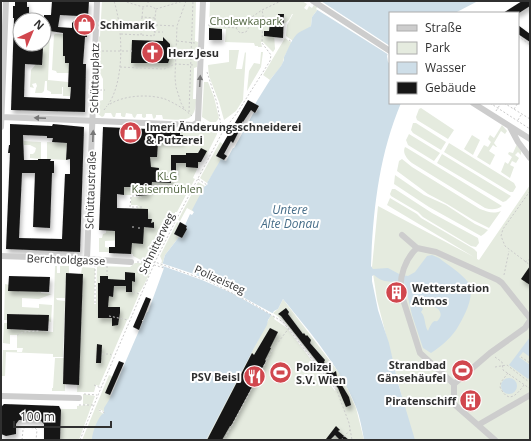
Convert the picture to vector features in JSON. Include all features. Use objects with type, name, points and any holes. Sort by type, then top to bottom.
[{"type":"street","points":[[1,127],[6,1]]},
{"type":"street","name":"Schüttauplatz","points":[[97,1],[93,121],[197,124],[198,120]]},
{"type":"street","points":[[198,120],[203,1]]},
{"type":"street","points":[[314,2],[389,50]]},
{"type":"street","points":[[475,104],[530,139]]},
{"type":"street","points":[[1,116],[93,121]]},
{"type":"street","name":"Schüttaustraße","points":[[88,259],[93,121]]},
{"type":"street","points":[[512,128],[518,142],[530,158]]},
{"type":"street","points":[[402,235],[417,248],[436,252],[502,283],[529,319],[525,328],[490,353],[454,384]]},
{"type":"street","points":[[417,248],[411,254],[402,274],[400,285],[401,293],[420,353],[454,384],[454,404],[495,440]]},
{"type":"street","name":"Berchtoldgasse","points":[[1,256],[131,262]]},
{"type":"street","points":[[478,425],[530,395]]},
{"type":"street","points":[[1,396],[79,399]]},
{"type":"path","points":[[104,110],[116,88],[120,68],[121,34],[118,13],[114,1]]},
{"type":"path","points":[[123,1],[156,9],[183,1]]},
{"type":"path","points":[[148,1],[148,6]]},
{"type":"path","points":[[185,110],[176,87],[175,64],[176,26],[186,1]]},
{"type":"path","points":[[108,105],[128,98],[155,97],[165,100],[189,112],[192,1]]},
{"type":"path","points":[[208,25],[236,28],[262,10],[281,1]]},
{"type":"path","points":[[141,35],[143,7]]},
{"type":"path","points":[[121,34],[154,36],[156,9]]},
{"type":"path","name":"Schnitterweg","points":[[80,440],[155,262],[197,178],[223,131],[237,113],[270,61],[271,55],[262,43],[262,10]]},
{"type":"path","points":[[142,17],[155,18]]},
{"type":"path","points":[[236,28],[240,33],[246,32],[249,27],[245,22]]},
{"type":"path","points":[[154,25],[176,26]]},
{"type":"path","points":[[154,32],[163,32]]},
{"type":"path","points":[[519,37],[530,45]]},
{"type":"path","points":[[176,41],[202,43]]},
{"type":"path","points":[[98,50],[132,51]]},
{"type":"path","points":[[120,68],[164,69],[175,64],[207,66],[208,78],[217,103],[223,131]]},
{"type":"path","points":[[100,90],[105,90]]},
{"type":"path","points":[[492,104],[530,129]]},
{"type":"path","points":[[493,116],[500,104]]},
{"type":"path","points":[[506,104],[530,120]]},
{"type":"path","points":[[514,109],[517,104]]},
{"type":"path","points":[[512,128],[522,114]]},
{"type":"path","points":[[198,120],[223,131]]},
{"type":"path","points":[[197,178],[207,185]]},
{"type":"path","points":[[530,191],[503,229],[501,236],[504,246],[530,265]]},
{"type":"path","points":[[142,198],[139,196],[131,196],[130,207],[142,207]]},
{"type":"path","points":[[502,283],[509,250]]},
{"type":"path","points":[[526,262],[530,259]]},
{"type":"path","points":[[144,262],[155,262]]},
{"type":"path","name":"Polizeisteg","points":[[155,262],[188,273],[226,289],[275,316],[289,328],[337,391],[352,440]]},
{"type":"path","points":[[154,265],[164,268]]},
{"type":"path","points":[[95,266],[95,303]]},
{"type":"path","points":[[107,266],[107,276]]},
{"type":"path","points":[[133,292],[141,294]]},
{"type":"path","points":[[109,316],[130,321]]},
{"type":"path","points":[[224,440],[273,349],[289,328]]},
{"type":"path","points":[[17,335],[24,332],[39,331]]},
{"type":"path","points":[[490,353],[502,362],[503,370],[530,388]]},
{"type":"path","points":[[102,354],[110,354],[114,357]]},
{"type":"path","points":[[521,357],[530,363]]},
{"type":"path","points":[[495,367],[507,365],[529,382],[530,381]]},
{"type":"path","points":[[508,373],[501,382],[500,387],[504,394],[509,397],[513,397],[518,394],[524,385]]},
{"type":"path","points":[[94,385],[101,388]]},
{"type":"path","points":[[79,399],[98,395]]},
{"type":"path","points":[[79,399],[94,405]]},
{"type":"path","points":[[99,410],[105,413]]},
{"type":"path","points":[[22,440],[23,430],[25,427],[35,428],[37,430],[36,440]]},
{"type":"path","points":[[341,440],[350,430]]},
{"type":"green space","points":[[102,1],[196,1],[195,41],[198,42],[197,67],[194,68],[193,99],[196,99],[194,113],[191,117],[177,120],[163,119],[162,115],[156,115],[154,119],[152,114],[146,114],[146,117],[144,118],[142,117],[142,114],[137,114],[135,118],[132,114],[126,113],[125,117],[121,116],[121,113],[116,113],[115,117],[113,117],[111,113],[105,113],[102,117],[98,114],[99,101],[103,100],[103,79],[98,67]]},
{"type":"green space","name":"Cholewkapark","points":[[210,1],[302,1],[307,4],[304,8],[307,10],[309,6],[312,8],[316,1],[324,1],[312,17],[311,26],[293,41],[286,36],[287,25],[293,14],[285,23],[284,15],[279,14],[278,22],[270,22],[269,32],[274,33],[275,49],[273,52],[263,42],[261,42],[262,47],[258,47],[255,46],[254,43],[225,42],[226,29],[209,28]]},
{"type":"green space","points":[[55,34],[74,34],[63,36],[63,55],[65,56],[65,63],[69,63],[69,73],[57,73],[56,71],[52,70]]},
{"type":"green space","points":[[285,38],[292,43],[281,66],[270,80],[263,75]]},
{"type":"green space","points":[[229,50],[239,50],[236,69],[242,69],[245,52],[246,53],[243,100],[236,111],[224,120],[209,76],[208,65],[229,62]]},
{"type":"green space","points":[[42,52],[49,52],[48,80],[68,82],[68,87],[71,87],[70,96],[63,96],[63,87],[62,94],[51,94],[51,92],[47,90],[47,81],[45,81],[44,91],[42,93],[35,93],[37,86],[36,83],[32,84],[34,88],[30,87],[31,70],[35,66]]},
{"type":"green space","points":[[261,52],[263,52],[261,67],[247,91],[249,71],[254,63],[260,64]]},
{"type":"green space","points":[[204,82],[208,82],[214,97],[219,118],[216,122],[210,122],[202,117]]},
{"type":"green space","points":[[421,108],[454,130],[448,139],[417,120],[416,117],[419,109]]},
{"type":"green space","points":[[413,123],[416,123],[446,142],[441,150],[413,133],[411,130]]},
{"type":"green space","points":[[502,125],[507,131],[505,134],[501,131],[494,143],[497,147],[493,145],[489,151],[495,155],[490,165],[477,157],[484,145],[488,147],[491,142],[488,139],[490,135],[494,138]]},
{"type":"green space","name":"KLG Kaisermühlen","points":[[171,130],[217,132],[217,134],[207,154],[199,164],[193,178],[195,179],[188,192],[186,192],[187,193],[177,212],[175,212],[176,214],[171,225],[169,225],[170,226],[161,242],[162,243],[155,258],[151,260],[141,260],[131,254],[132,231],[137,208],[139,207],[137,205],[131,205],[131,197],[139,196],[137,194],[124,195],[124,191],[112,191],[116,187],[144,187],[150,166],[150,153],[135,146],[170,141]]},
{"type":"green space","points":[[409,134],[440,153],[434,161],[408,145],[406,140]]},
{"type":"green space","points":[[472,135],[480,140],[473,155],[464,149]]},
{"type":"green space","points":[[23,141],[41,142],[41,159],[30,158],[30,154],[35,152],[36,148],[30,145],[24,145]]},
{"type":"green space","points":[[47,142],[67,143],[66,160],[47,159]]},
{"type":"green space","points":[[220,142],[223,144],[216,156],[228,163],[214,172],[207,183],[200,178]]},
{"type":"green space","points":[[449,143],[514,183],[516,187],[513,192],[510,192],[444,152]]},
{"type":"green space","points":[[517,144],[521,151],[521,155],[518,152],[515,155],[519,158],[516,163],[512,161],[510,165],[514,167],[510,178],[501,172],[505,162],[508,164],[512,157],[508,154],[509,152],[513,153]]},
{"type":"green space","points":[[405,147],[502,206],[494,209],[485,208],[412,163],[405,154]]},
{"type":"green space","points":[[442,154],[511,196],[503,202],[437,163]]},
{"type":"green space","points":[[402,159],[412,167],[480,209],[490,212],[501,211],[489,228],[473,220],[428,194],[397,171],[399,161]]},
{"type":"green space","points":[[395,175],[424,195],[446,205],[475,224],[488,230],[481,236],[429,207],[394,184]]},
{"type":"green space","points":[[198,182],[205,186],[201,194],[196,213],[187,208],[180,221],[178,220]]},
{"type":"green space","name":"Strandbad Gänsehäufel","points":[[530,185],[530,440],[413,440],[377,300],[372,267],[378,206],[474,257],[387,205],[390,198],[474,249],[477,252],[477,259],[479,260]]},
{"type":"green space","points":[[392,189],[395,189],[432,213],[478,238],[479,243],[476,247],[471,246],[423,217],[418,212],[391,196],[390,194]]},
{"type":"green space","points":[[177,222],[179,223],[174,234],[179,237],[165,255],[162,266],[160,266],[162,261],[160,256]]},
{"type":"green space","points":[[106,230],[125,234],[123,240],[105,241],[105,247],[109,248],[109,252],[99,252],[99,238],[102,238],[103,234],[106,233]]},
{"type":"green space","points":[[135,263],[149,263],[150,270],[146,282],[140,292],[137,293],[139,294],[128,320],[126,319],[127,320],[112,355],[110,354],[112,356],[99,386],[96,385],[94,392],[77,392],[83,274],[81,274],[82,267],[95,268],[94,304],[96,304],[97,266],[130,267]]},
{"type":"green space","points":[[55,266],[57,266],[57,273],[60,273],[60,266],[69,266],[69,273],[66,273],[65,298],[56,298],[57,300],[65,301],[63,357],[53,357],[53,354],[6,352],[5,376],[2,376],[3,350],[17,350],[17,352],[22,352],[23,348],[17,348],[17,335],[10,335],[10,344],[3,343],[4,323],[7,323],[7,329],[53,332]]},
{"type":"green space","points":[[5,284],[41,293],[52,294],[39,299],[22,298],[22,307],[39,308],[39,304],[52,305],[51,322],[48,321],[48,315],[7,314],[7,320],[4,320]]},
{"type":"green space","name":"Polizei S.V. Wien","points":[[283,299],[343,378],[356,408],[364,440],[206,440],[271,315],[275,317],[274,319],[287,328],[335,391],[337,388],[283,320],[273,313],[278,309]]},
{"type":"green space","points":[[55,358],[64,358],[63,384],[65,384],[65,391],[52,391]]},
{"type":"green space","points":[[109,375],[113,377],[105,393],[112,396],[105,412],[99,409],[99,411],[104,414],[92,440],[82,440]]},
{"type":"green space","points":[[83,394],[95,396],[79,440],[60,440],[61,409],[77,409],[77,406],[87,405],[83,405]]},
{"type":"water","name":"Untere Alte Donau","points":[[324,1],[478,1],[457,12],[389,12],[389,51],[387,56],[389,63],[389,104],[401,104],[387,143],[378,183],[373,224],[371,266],[373,269],[388,268],[401,275],[408,276],[415,272],[427,256],[432,255],[439,258],[458,272],[468,282],[471,293],[468,306],[456,330],[444,343],[431,353],[423,348],[412,315],[405,284],[401,281],[387,281],[374,275],[372,276],[378,310],[389,343],[398,383],[415,440],[364,440],[357,411],[350,392],[342,378],[324,350],[283,299],[278,309],[274,311],[268,320],[267,325],[206,440],[92,440],[96,425],[104,413],[104,408],[109,400],[148,312],[164,268],[162,266],[165,255],[179,237],[182,238],[187,229],[187,226],[185,225],[190,214],[192,215],[194,212],[192,210],[204,187],[208,184],[207,183],[221,159],[226,161],[254,112],[256,113],[259,106],[255,104],[281,66],[293,39],[298,33],[311,26],[312,17]],"holes":[[[421,306],[432,307],[439,310],[440,317],[437,321],[433,322],[428,331],[424,316],[421,312],[423,309]]]},
{"type":"water","points":[[530,337],[530,357],[523,352],[519,357],[530,365],[530,377],[528,379],[509,365]]},
{"type":"water","points":[[509,378],[515,380],[517,386],[515,392],[509,394],[503,392],[501,386],[503,380]]},
{"type":"pier","points":[[321,1],[389,45],[389,55],[316,9]]},
{"type":"pier","points":[[161,263],[191,273],[224,287],[274,314],[273,316],[234,294],[202,280],[160,265]]},
{"type":"building","points":[[15,1],[27,1],[29,12],[13,12],[13,6],[15,6]]},
{"type":"building","points":[[52,1],[89,1],[87,37],[85,37],[83,64],[86,64],[85,112],[11,110],[13,52],[43,52],[42,65],[25,64],[24,97],[70,99],[71,87],[68,87],[69,63],[65,63],[65,56],[63,56],[63,33],[52,31]],"holes":[[[60,15],[79,16],[72,23],[72,28],[58,27]]]},
{"type":"building","points":[[522,1],[530,1],[530,6],[519,13],[505,12]]},
{"type":"building","points":[[278,14],[284,14],[283,38],[264,36],[264,31],[269,31],[270,22],[278,22]]},
{"type":"building","points":[[519,26],[530,34],[530,42],[519,35]]},
{"type":"building","points":[[209,28],[222,29],[222,40],[209,40]]},
{"type":"building","name":"Herz Jesu","points":[[163,37],[170,44],[172,52],[168,63],[131,63],[132,40],[163,41]]},
{"type":"building","points":[[248,100],[259,106],[255,113],[251,110],[237,130],[239,131],[233,143],[231,141],[224,154],[227,156],[224,160],[216,156]]},
{"type":"building","points":[[10,124],[52,126],[53,124],[84,127],[80,252],[6,249],[10,153],[8,153],[10,145]],"holes":[[[23,135],[47,136],[47,138],[53,138],[52,142],[67,143],[66,160],[70,159],[70,174],[65,174],[62,239],[19,238],[22,173],[35,173],[33,227],[50,228],[52,173],[54,173],[54,161],[50,161],[51,159],[24,160]]]},
{"type":"building","points":[[103,127],[171,130],[171,133],[180,133],[180,135],[183,135],[182,142],[158,142],[157,157],[150,157],[151,167],[159,168],[158,176],[171,176],[171,183],[152,182],[151,190],[148,190],[148,195],[136,196],[136,187],[124,187],[124,195],[117,194],[117,208],[148,209],[148,219],[152,219],[151,223],[154,222],[154,228],[144,227],[143,244],[132,243],[131,254],[109,253],[109,247],[115,247],[115,231],[99,230]]},
{"type":"building","points":[[201,148],[207,151],[201,162],[198,162],[198,168],[186,167],[186,163],[176,163],[176,175],[171,174],[171,155],[198,153]]},
{"type":"building","points":[[180,222],[187,226],[182,238],[174,234]]},
{"type":"building","points":[[530,266],[530,285],[521,279]]},
{"type":"building","points":[[125,272],[135,273],[135,282],[132,281],[132,292],[126,292],[126,286],[114,286],[113,297],[109,296],[108,307],[120,307],[120,313],[118,325],[112,326],[112,318],[98,318],[98,283],[100,283],[100,276],[108,276],[108,279],[125,280]]},
{"type":"building","points":[[66,273],[83,274],[79,385],[63,384]]},
{"type":"building","points":[[9,276],[50,277],[49,292],[8,291]]},
{"type":"building","points":[[146,297],[151,299],[139,330],[133,327]]},
{"type":"building","points":[[286,308],[289,312],[288,314],[303,334],[304,333],[306,336],[307,335],[311,340],[310,343],[325,360],[324,362],[333,373],[336,371],[337,377],[349,397],[351,405],[346,407],[338,388],[278,314]]},
{"type":"building","points":[[7,314],[49,315],[48,331],[7,329]]},
{"type":"building","points":[[270,328],[278,332],[265,360],[266,361],[231,426],[222,440],[207,440],[252,353],[254,355]]},
{"type":"building","points":[[97,344],[102,345],[101,363],[96,363]]},
{"type":"building","points":[[119,361],[124,363],[110,395],[105,393]]},
{"type":"building","points":[[4,404],[59,406],[61,410],[60,440],[44,440],[44,424],[41,421],[19,420],[16,424],[16,434],[6,436],[1,434],[1,407]]},
{"type":"building","points":[[336,426],[340,430],[338,431],[349,440],[340,440],[335,435],[330,440],[326,439]]},
{"type":"place","name":"Schimarik","points":[[85,24]]},
{"type":"place","name":"Herz Jesu","points":[[152,52]]},
{"type":"place","name":"Imeri Änderungsschneiderei & Putzerei","points":[[130,132]]},
{"type":"place","name":"Wetterstation Atmos","points":[[397,293]]},
{"type":"place","name":"Strandbad Gänsehäufel","points":[[462,370]]},
{"type":"place","name":"Polizei S.V. Wien","points":[[281,372]]},
{"type":"place","name":"PSV Beisl","points":[[255,376]]},
{"type":"place","name":"Piratenschiff","points":[[471,400]]}]
